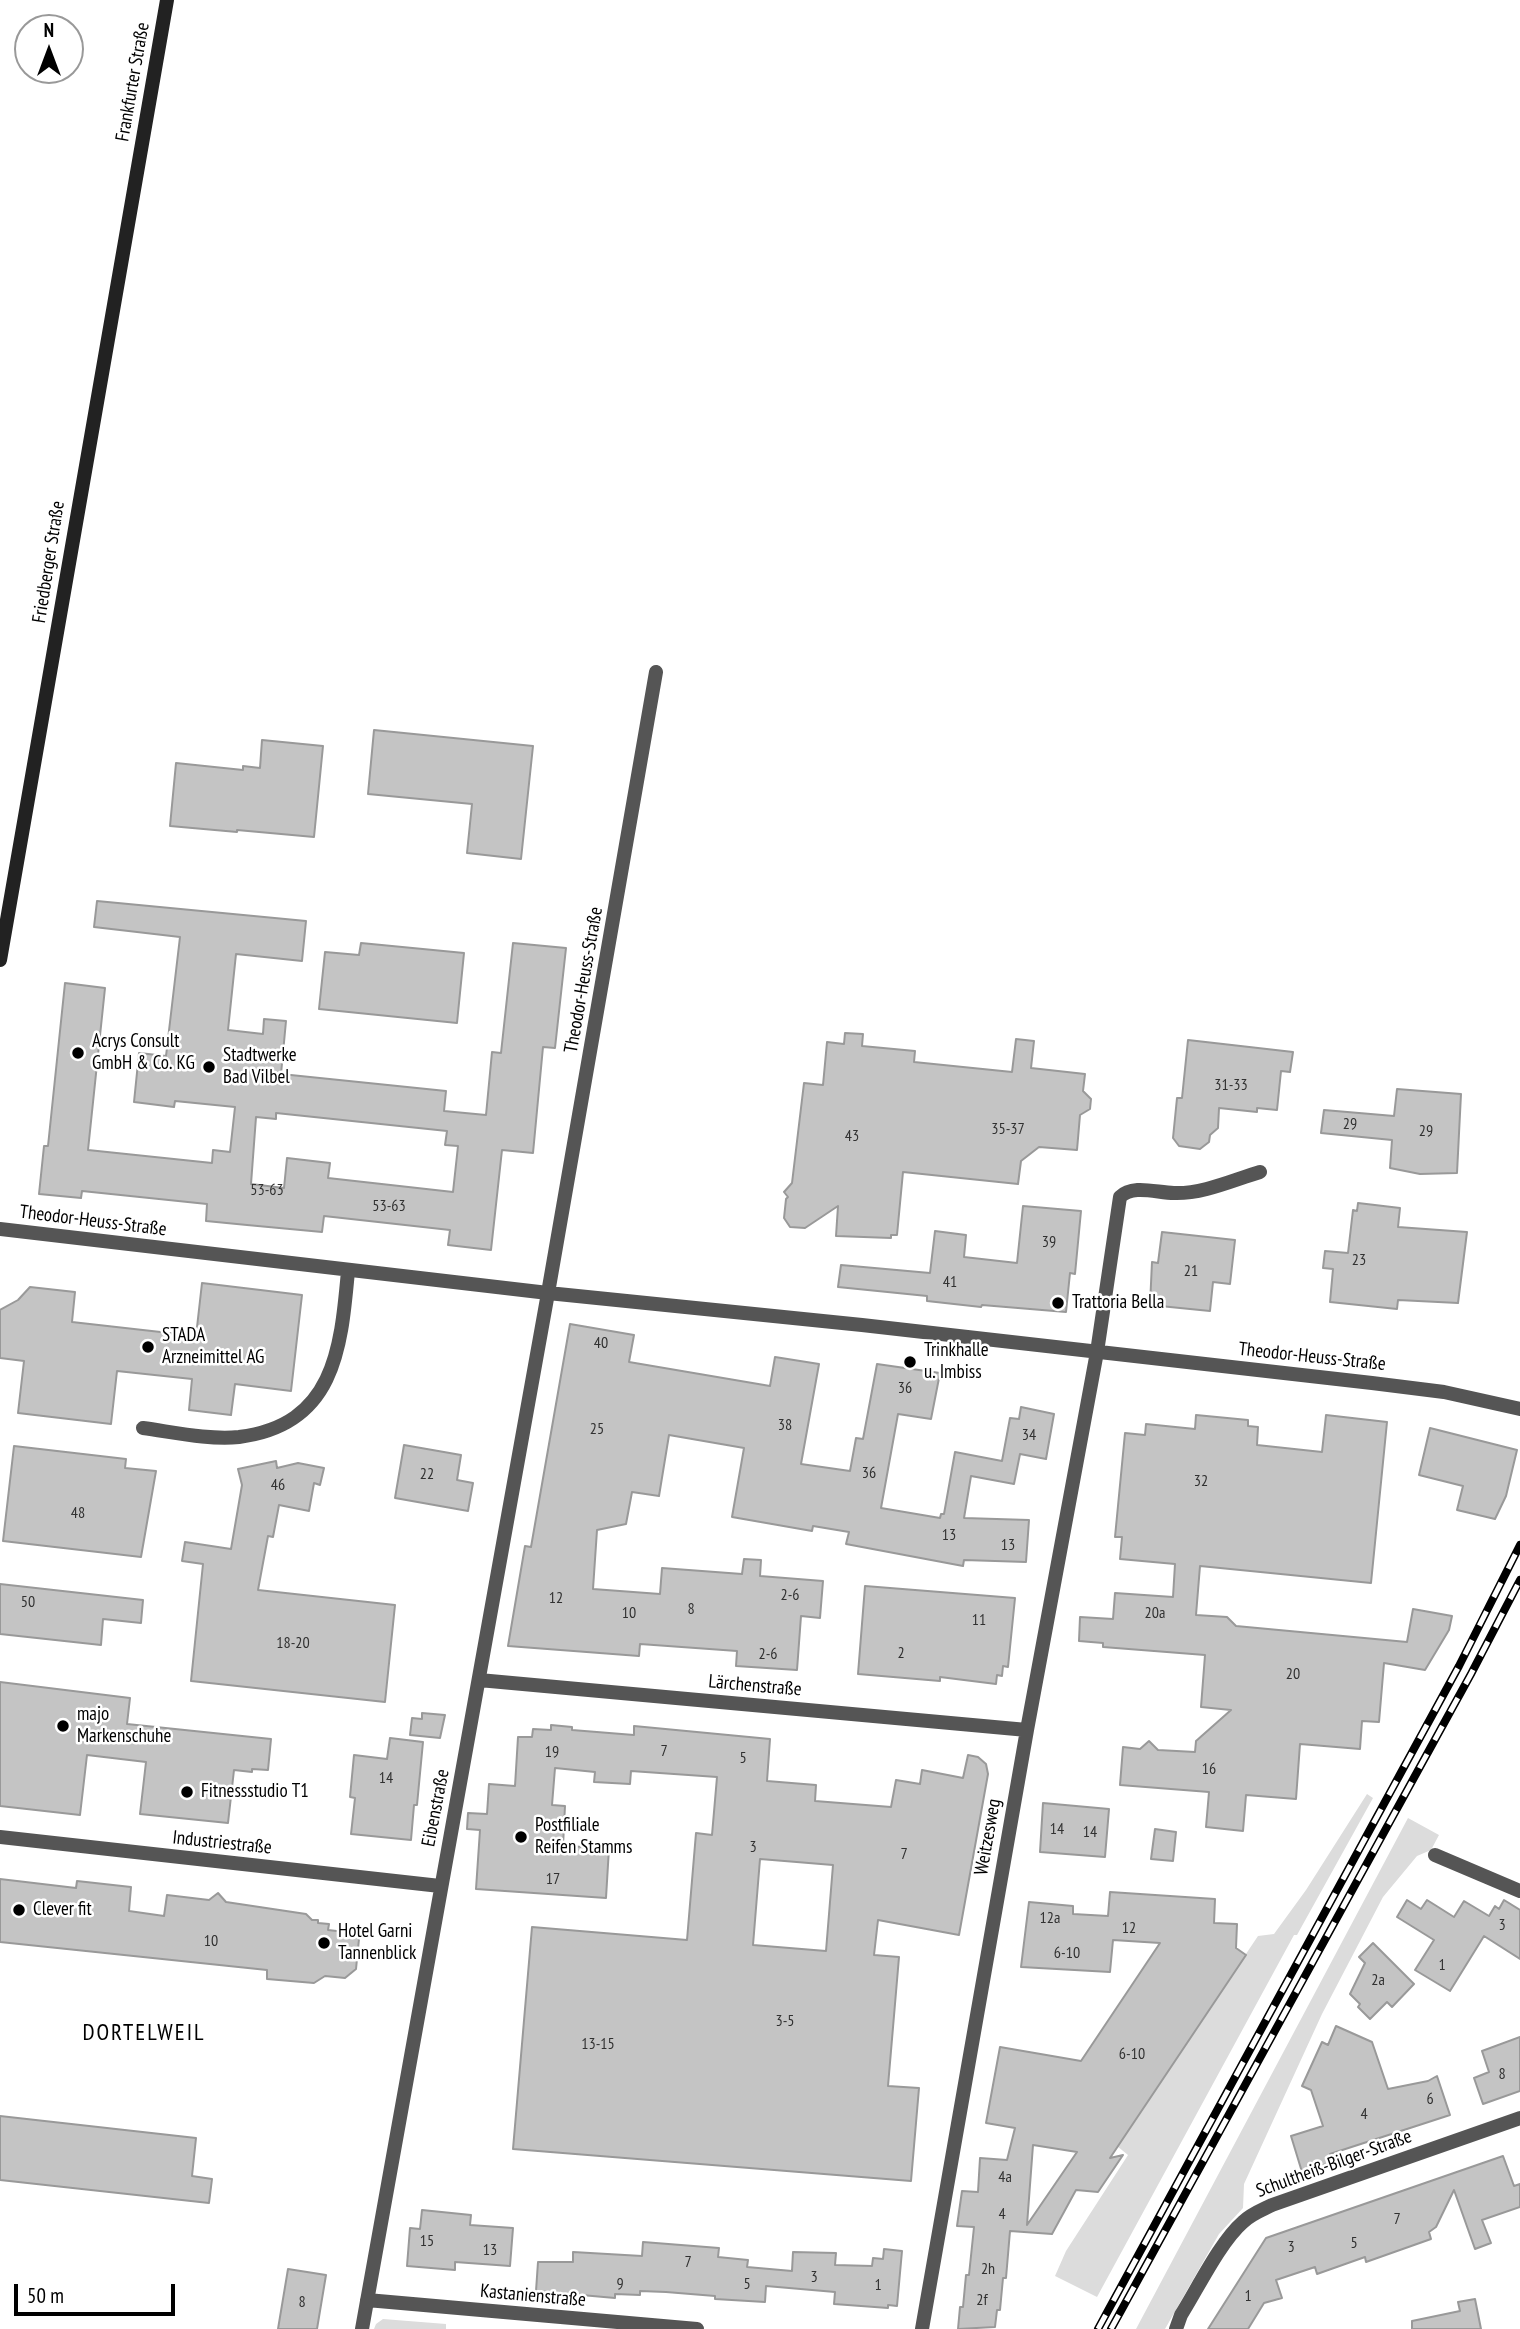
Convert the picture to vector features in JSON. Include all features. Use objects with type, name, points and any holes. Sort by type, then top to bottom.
[{"type":"street","name":"Frankfurter Straße","points":[[137,171],[167,0]]},
{"type":"street","name":"Friedberger Straße","points":[[0,960],[137,171]]},
{"type":"street","name":"Theodor-Heuss-Straße","points":[[548,1293],[656,672]]},
{"type":"street","points":[[1097,1352],[1121,1197],[1125,1192],[1196,1191],[1261,1172]]},
{"type":"street","name":"Theodor-Heuss-Straße","points":[[0,1229],[548,1293],[862,1325],[1444,1392],[1520,1409]]},
{"type":"street","points":[[143,1428],[237,1437],[268,1430],[296,1415],[317,1395],[337,1359],[348,1270]]},
{"type":"street","name":"Eibenstraße","points":[[362,2329],[548,1293]]},
{"type":"street","name":"Weitzesweg","points":[[922,2329],[1027,1730],[1097,1352]]},
{"type":"street","name":"Lärchenstraße","points":[[479,1680],[1027,1730]]},
{"type":"street","name":"Industriestraße","points":[[0,1837],[440,1886]]},
{"type":"street","points":[[1435,1856],[1520,1891]]},
{"type":"street","name":"Schultheiß-Bilger-Straße","points":[[1177,2329],[1181,2315],[1228,2238],[1251,2215],[1272,2205],[1520,2118]]},
{"type":"street","name":"Kastanienstraße","points":[[367,2300],[697,2329]]},
{"type":"shaded area","points":[[1367,1794],[1373,1798],[1297,1935],[1294,1935],[1097,2297],[1055,2276],[1066,2251],[1128,2155],[1117,2146],[1258,1936],[1274,1934],[1306,1890]]},
{"type":"shaded area","points":[[1408,1818],[1439,1835],[1431,1850],[1417,1856],[1383,1897],[1322,2014],[1244,2184],[1243,2208],[1219,2234],[1165,2329],[1136,2329]]},
{"type":"shaded area","points":[[383,2319],[446,2324],[446,2329],[374,2329]]},
{"type":"building","points":[[374,730],[533,746],[521,859],[467,853],[472,804],[368,794]]},
{"type":"building","points":[[262,740],[323,746],[314,837],[170,826],[176,763],[243,770],[243,766],[260,768]]},
{"type":"building","points":[[97,901],[306,921],[302,961],[236,954],[228,1030],[263,1034],[264,1019],[286,1021],[281,1074],[446,1091],[444,1111],[486,1115],[492,1052],[501,1053],[513,943],[566,948],[555,1048],[543,1047],[533,1153],[502,1150],[491,1250],[448,1245],[450,1230],[324,1216],[322,1232],[206,1221],[207,1204],[82,1191],[81,1198],[39,1194],[44,1146],[48,1146],[65,983],[105,988],[88,1150],[212,1163],[213,1150],[230,1152],[235,1107],[175,1101],[174,1107],[134,1102],[139,1053],[166,1056],[180,937],[94,927]],"holes":[[[276,1113],[447,1131],[445,1145],[458,1146],[453,1192],[328,1178],[330,1163],[287,1158],[284,1188],[251,1184],[256,1117],[276,1119]]]},
{"type":"building","points":[[361,943],[464,953],[457,1023],[319,1009],[325,952],[359,955]]},
{"type":"building","points":[[845,1033],[863,1034],[862,1046],[915,1051],[914,1062],[1012,1072],[1016,1039],[1034,1041],[1031,1068],[1085,1074],[1083,1091],[1091,1099],[1090,1109],[1080,1115],[1077,1150],[1039,1147],[1021,1161],[1018,1184],[903,1172],[897,1235],[891,1235],[891,1238],[836,1236],[838,1206],[805,1228],[790,1227],[784,1218],[788,1197],[784,1192],[792,1183],[804,1083],[823,1085],[827,1042],[844,1044]]},
{"type":"building","points":[[1188,1040],[1293,1052],[1290,1072],[1281,1071],[1277,1110],[1257,1108],[1257,1112],[1219,1108],[1218,1128],[1210,1135],[1209,1142],[1200,1149],[1179,1146],[1173,1138],[1177,1098],[1182,1098]]},
{"type":"building","points":[[1397,1089],[1461,1094],[1457,1173],[1420,1174],[1390,1168],[1392,1140],[1321,1133],[1324,1110],[1394,1116]]},
{"type":"building","points":[[1358,1203],[1400,1208],[1398,1227],[1467,1232],[1458,1303],[1398,1300],[1397,1309],[1330,1302],[1333,1269],[1323,1268],[1325,1251],[1348,1253],[1353,1210],[1357,1211]]},
{"type":"building","points":[[1023,1206],[1081,1211],[1075,1274],[1070,1273],[1066,1312],[981,1307],[927,1301],[927,1296],[838,1287],[841,1265],[930,1273],[935,1231],[966,1235],[964,1257],[1017,1263]]},
{"type":"building","points":[[1162,1232],[1235,1240],[1230,1284],[1213,1282],[1210,1311],[1150,1305],[1152,1262],[1158,1263]]},
{"type":"building","name":"STADA Arzneimittel AG","points":[[202,1283],[302,1295],[291,1391],[235,1384],[231,1415],[189,1410],[192,1379],[117,1371],[111,1424],[18,1413],[24,1361],[0,1358],[0,1310],[18,1300],[30,1287],[75,1292],[72,1322],[196,1336]]},
{"type":"building","points":[[570,1324],[634,1335],[629,1362],[770,1386],[775,1357],[819,1364],[801,1464],[850,1471],[856,1438],[863,1439],[877,1364],[940,1373],[931,1419],[898,1414],[881,1508],[940,1518],[941,1514],[944,1514],[955,1452],[1002,1461],[1010,1418],[1019,1419],[1021,1407],[1054,1414],[1046,1459],[1020,1454],[1014,1484],[971,1476],[964,1518],[1029,1520],[1026,1562],[964,1560],[963,1566],[846,1544],[849,1532],[813,1526],[812,1531],[732,1517],[744,1448],[669,1435],[659,1496],[632,1492],[626,1524],[597,1530],[593,1589],[660,1594],[662,1568],[742,1574],[744,1559],[761,1560],[760,1576],[823,1581],[820,1618],[801,1616],[797,1670],[736,1666],[737,1651],[640,1644],[639,1656],[508,1646],[525,1546],[531,1547]]},
{"type":"building","points":[[1196,1415],[1248,1420],[1248,1426],[1258,1427],[1257,1445],[1322,1452],[1326,1415],[1387,1422],[1371,1583],[1200,1566],[1196,1615],[1227,1617],[1236,1626],[1407,1642],[1413,1609],[1452,1616],[1449,1630],[1425,1670],[1384,1663],[1379,1722],[1362,1721],[1360,1749],[1300,1744],[1296,1799],[1246,1795],[1243,1831],[1206,1827],[1209,1792],[1120,1785],[1123,1747],[1140,1749],[1149,1741],[1158,1750],[1195,1752],[1196,1741],[1231,1710],[1201,1707],[1205,1655],[1103,1647],[1103,1643],[1079,1641],[1080,1617],[1113,1619],[1115,1593],[1173,1597],[1175,1564],[1120,1559],[1122,1537],[1115,1537],[1125,1433],[1145,1435],[1146,1424],[1195,1429]]},
{"type":"building","points":[[1430,1428],[1517,1450],[1506,1496],[1495,1519],[1457,1510],[1463,1486],[1419,1475]]},
{"type":"building","points":[[404,1445],[461,1455],[457,1480],[473,1483],[468,1511],[395,1498]]},
{"type":"building","points":[[14,1446],[126,1459],[125,1468],[156,1471],[141,1557],[3,1541]]},
{"type":"building","points":[[276,1461],[277,1468],[298,1463],[324,1468],[320,1485],[314,1483],[309,1511],[279,1505],[273,1537],[268,1536],[258,1590],[395,1605],[385,1702],[191,1681],[203,1564],[182,1561],[185,1542],[231,1549],[242,1485],[238,1469]]},
{"type":"building","points":[[0,1584],[143,1600],[141,1623],[103,1619],[101,1645],[0,1634]]},
{"type":"building","points":[[865,1586],[1015,1598],[1008,1667],[1003,1666],[1002,1676],[997,1675],[996,1684],[940,1677],[940,1681],[858,1674]]},
{"type":"building","points":[[0,1682],[130,1698],[127,1724],[271,1739],[268,1770],[234,1770],[228,1823],[140,1814],[146,1762],[87,1755],[80,1815],[0,1806]]},
{"type":"building","points":[[422,1713],[445,1715],[440,1738],[410,1735],[412,1718],[422,1719]]},
{"type":"building","points":[[551,1725],[572,1727],[572,1730],[634,1735],[634,1726],[770,1739],[767,1781],[816,1785],[815,1801],[891,1807],[896,1780],[920,1784],[922,1770],[963,1778],[968,1755],[978,1757],[986,1764],[988,1774],[959,1935],[878,1920],[874,1955],[899,1957],[888,2086],[919,2088],[911,2181],[513,2149],[532,1927],[687,1940],[696,1833],[712,1835],[717,1777],[631,1771],[630,1784],[594,1782],[595,1772],[555,1768],[552,1805],[565,1806],[563,1846],[609,1848],[606,1898],[476,1889],[480,1830],[467,1829],[468,1813],[487,1814],[489,1784],[515,1786],[518,1737],[532,1737],[533,1729],[551,1730]],"holes":[[[760,1859],[833,1865],[826,1951],[753,1945]]]},
{"type":"building","points":[[390,1738],[423,1742],[411,1840],[351,1834],[355,1798],[350,1797],[354,1755],[387,1759]]},
{"type":"building","points":[[1043,1803],[1109,1809],[1105,1857],[1040,1852]]},
{"type":"building","points":[[1155,1829],[1176,1832],[1173,1861],[1151,1859]]},
{"type":"building","points":[[0,1879],[76,1888],[77,1881],[131,1887],[129,1911],[164,1916],[167,1895],[209,1900],[218,1893],[226,1902],[306,1914],[312,1920],[318,1920],[318,1923],[329,1924],[328,1930],[354,1933],[359,1939],[356,1969],[345,1978],[325,1976],[314,1983],[267,1979],[267,1970],[0,1942]]},
{"type":"building","points":[[1110,1892],[1215,1899],[1214,1923],[1237,1924],[1236,1948],[1246,1955],[1110,2158],[1123,2155],[1098,2192],[1076,2190],[1052,2234],[1010,2231],[1006,2278],[1003,2278],[1000,2310],[997,2310],[995,2327],[958,2329],[966,2275],[969,2275],[974,2227],[957,2226],[962,2191],[978,2192],[980,2158],[1007,2160],[1015,2128],[986,2123],[1000,2047],[1081,2061],[1160,1943],[1113,1940],[1110,1972],[1021,1967],[1029,1902],[1073,1906],[1073,1914],[1108,1916]],"holes":[[[1033,2145],[1077,2152],[1027,2225]]]},
{"type":"building","points":[[1407,1900],[1421,1909],[1427,1900],[1454,1917],[1464,1901],[1489,1916],[1495,1906],[1499,1909],[1504,1900],[1520,1910],[1520,1959],[1484,1936],[1450,1991],[1415,1970],[1434,1940],[1397,1917]]},
{"type":"building","points":[[1373,1943],[1414,1984],[1392,2007],[1387,2002],[1370,2019],[1350,1994],[1365,1963],[1359,1957]]},
{"type":"building","points":[[1336,2026],[1372,2042],[1388,2089],[1428,2081],[1437,2076],[1450,2115],[1330,2154],[1333,2162],[1302,2172],[1291,2136],[1323,2126],[1311,2090],[1302,2086],[1322,2042],[1328,2045]]},
{"type":"building","points":[[1520,2037],[1520,2091],[1483,2104],[1474,2078],[1489,2072],[1482,2051]]},
{"type":"building","points":[[0,2116],[196,2138],[192,2176],[212,2179],[209,2203],[0,2180]]},
{"type":"building","points":[[1503,2156],[1514,2186],[1520,2184],[1520,2207],[1482,2220],[1491,2243],[1475,2249],[1454,2190],[1436,2227],[1429,2232],[1431,2239],[1366,2262],[1365,2257],[1317,2274],[1315,2267],[1276,2280],[1282,2298],[1264,2303],[1248,2329],[1208,2329],[1266,2238]]},
{"type":"building","points":[[422,2210],[471,2215],[470,2225],[513,2228],[510,2266],[455,2262],[455,2270],[407,2266],[410,2228],[420,2229]]},
{"type":"building","points":[[643,2242],[719,2248],[718,2257],[748,2260],[747,2267],[792,2271],[793,2252],[836,2253],[835,2265],[872,2266],[873,2258],[883,2259],[884,2249],[902,2251],[897,2306],[888,2305],[888,2308],[834,2304],[835,2292],[766,2286],[765,2302],[666,2292],[640,2291],[640,2295],[615,2294],[615,2298],[536,2291],[538,2262],[573,2262],[573,2252],[642,2256]]},
{"type":"building","points":[[288,2269],[326,2275],[317,2329],[278,2329]]},
{"type":"building","points":[[1475,2299],[1481,2329],[1412,2329],[1412,2321],[1460,2311],[1458,2302]]},
{"type":"railway","points":[[1098,2329],[1459,1666],[1520,1545]]},
{"type":"railway","points":[[1111,2329],[1520,1580]]},
{"type":"place","name":"Acrys Consult GmbH & Co. KG","points":[[78,1053]]},
{"type":"place","name":"Stadtwerke Bad Vilbel","points":[[209,1067]]},
{"type":"place","name":"Trattoria Bella","points":[[1058,1303]]},
{"type":"place","name":"STADA Arzneimittel AG","points":[[148,1347]]},
{"type":"place","name":"Trinkhalle u. Imbiss","points":[[910,1362]]},
{"type":"place","name":"majo Markenschuhe","points":[[63,1726]]},
{"type":"place","name":"Fitnessstudio T1","points":[[187,1792]]},
{"type":"place","name":"Postfiliale Reifen Stamms","points":[[521,1837]]},
{"type":"place","name":"Clever fit","points":[[19,1910]]},
{"type":"place","name":"Hotel Garni Tannenblick","points":[[324,1943]]},
{"type":"district","name":"DORTELWEIL","points":[[144,2033]]}]
